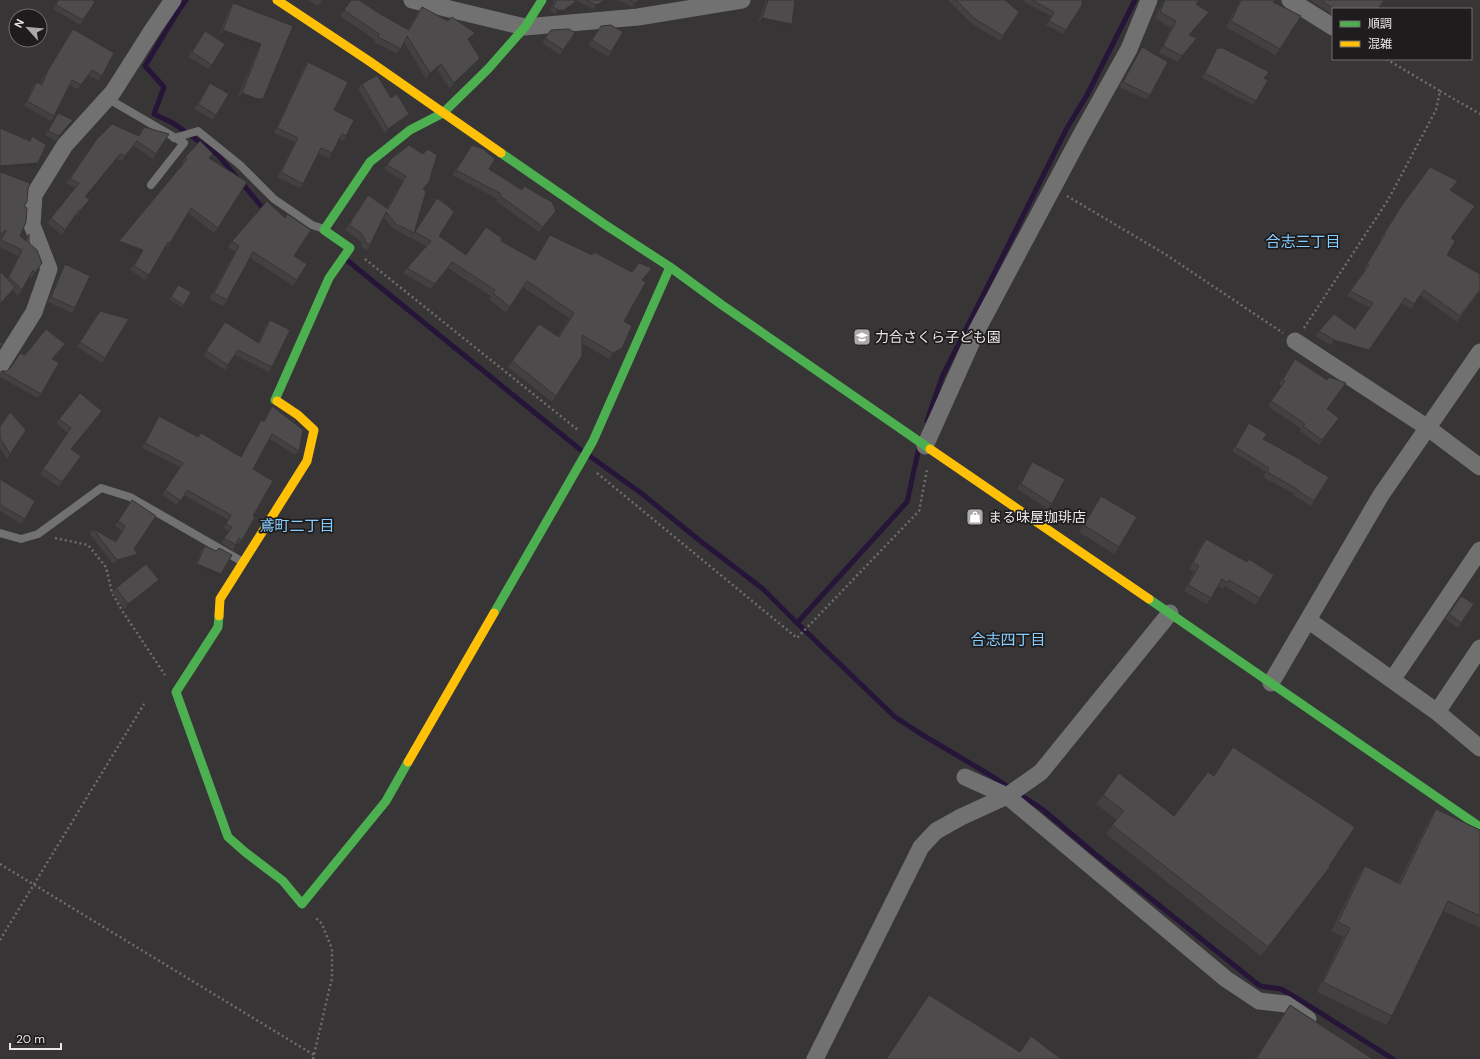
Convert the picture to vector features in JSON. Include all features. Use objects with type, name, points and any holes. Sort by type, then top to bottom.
[{"type":"street","points":[[0,366],[34,312],[48,269],[32,225],[34,196],[65,145],[113,92],[173,0]]},
{"type":"street","points":[[277,0],[604,224],[670,267],[722,305],[925,446],[1480,827]]},
{"type":"street","points":[[412,0],[525,27],[638,17],[687,4],[742,0]]},
{"type":"street","points":[[542,0],[525,27],[488,69],[443,113],[410,130],[370,162],[324,230],[350,248],[329,278],[275,400],[298,415],[314,430],[307,461],[220,599],[218,627],[176,692],[228,837],[283,881],[302,904],[386,801],[593,441],[670,267]]},
{"type":"street","points":[[925,446],[977,330],[1081,135],[1129,49],[1149,0]]},
{"type":"street","points":[[1290,0],[1332,26]]},
{"type":"street","points":[[1295,341],[1428,428],[1480,467]]},
{"type":"street","points":[[1271,683],[1381,495],[1480,352]]},
{"type":"street","points":[[1392,680],[1480,550]]},
{"type":"street","points":[[815,1059],[921,847],[936,831],[961,817],[1007,796],[1041,772],[1170,613]]},
{"type":"street","points":[[1308,620],[1437,712],[1480,748]]},
{"type":"street","points":[[1437,712],[1480,648]]},
{"type":"street","points":[[965,778],[1007,796],[1226,979],[1259,1001],[1286,1004],[1318,1025]]},
{"type":"lane","points":[[107,98],[184,143],[151,185]]},
{"type":"lane","points":[[174,138],[198,131],[240,165],[274,199],[312,225],[324,230]]},
{"type":"lane","points":[[0,533],[21,539],[38,534],[101,488],[130,497],[243,562]]},
{"type":"path","points":[[1388,60],[1480,114]]},
{"type":"path","points":[[1053,188],[1165,254],[1295,341],[1388,200],[1436,110],[1440,91]]},
{"type":"path","points":[[350,248],[593,441]]},
{"type":"path","points":[[581,460],[797,638],[919,511],[928,466],[925,446]]},
{"type":"path","points":[[38,534],[88,545],[106,567],[112,593],[123,612],[176,692]]},
{"type":"path","points":[[0,940],[144,704]]},
{"type":"path","points":[[0,864],[314,1055]]},
{"type":"path","points":[[302,904],[322,924],[332,949],[332,978],[313,1059]]},
{"type":"building","points":[[58,0],[92,0],[95,2],[83,20],[56,5]]},
{"type":"building","points":[[351,0],[359,0],[380,14],[409,30],[422,7],[448,21],[452,17],[475,33],[468,39],[480,58],[454,83],[441,64],[430,73],[407,36],[401,49],[378,37],[379,34],[344,10]]},
{"type":"building","points":[[556,0],[576,0],[564,10],[558,10],[553,7]]},
{"type":"building","points":[[586,0],[606,0],[596,5]]},
{"type":"building","points":[[629,0],[640,0],[635,3]]},
{"type":"building","points":[[768,0],[795,0],[792,24],[762,18]]},
{"type":"building","points":[[956,0],[1005,0],[1019,12],[1003,36],[975,19]]},
{"type":"building","points":[[1032,0],[1082,0],[1082,5],[1066,30],[1049,21],[1054,12]]},
{"type":"building","points":[[1165,0],[1199,0],[1196,4],[1209,12],[1189,35],[1197,38],[1182,56],[1163,46],[1176,21],[1160,12]]},
{"type":"building","points":[[1241,0],[1275,0],[1273,2],[1301,16],[1280,49],[1231,21]]},
{"type":"building","points":[[1321,0],[1384,0],[1379,8],[1333,8]]},
{"type":"building","points":[[233,3],[293,26],[263,99],[258,99],[242,93],[261,44],[223,30]]},
{"type":"building","points":[[611,25],[623,32],[611,52],[592,40],[601,26]]},
{"type":"building","points":[[73,29],[114,53],[102,76],[92,70],[81,85],[72,80],[54,116],[27,101],[37,82],[42,85],[47,72]]},
{"type":"building","points":[[569,29],[575,33],[563,50],[545,38],[551,30]]},
{"type":"building","points":[[205,31],[225,44],[212,65],[192,52]]},
{"type":"building","points":[[1142,47],[1168,62],[1150,95],[1123,82]]},
{"type":"building","points":[[1217,48],[1223,48],[1269,72],[1264,78],[1268,80],[1256,101],[1205,73]]},
{"type":"building","points":[[308,62],[348,82],[334,110],[354,120],[346,136],[342,134],[332,153],[321,148],[303,184],[281,172],[298,138],[277,128]]},
{"type":"building","points":[[377,75],[391,98],[397,94],[409,114],[388,129],[362,84]]},
{"type":"building","points":[[210,83],[229,94],[216,115],[198,104]]},
{"type":"building","points":[[58,113],[73,120],[59,136],[48,131]]},
{"type":"building","points":[[112,124],[139,136],[144,127],[169,134],[156,154],[137,141],[125,156],[120,154],[85,197],[90,199],[80,211],[79,210],[65,230],[51,218],[79,183],[70,179],[96,140]]},
{"type":"building","points":[[0,128],[30,141],[32,136],[46,145],[38,163],[0,166]]},
{"type":"building","points":[[200,141],[213,154],[209,158],[247,182],[218,228],[191,208],[170,243],[168,242],[149,275],[134,266],[143,250],[119,241],[187,159],[185,157]]},
{"type":"building","points":[[409,145],[423,154],[428,149],[437,155],[429,182],[423,189],[426,192],[414,233],[396,224],[386,212],[370,245],[366,243],[361,233],[349,225],[368,195],[388,209],[406,176],[387,165],[392,158]]},
{"type":"building","points":[[472,145],[483,149],[495,159],[489,169],[522,190],[524,186],[552,202],[556,211],[543,227],[500,196],[501,194],[456,170]]},
{"type":"building","points":[[1430,167],[1458,181],[1450,190],[1475,206],[1451,238],[1455,241],[1447,255],[1480,274],[1480,290],[1460,316],[1424,290],[1414,304],[1405,298],[1369,350],[1334,340],[1319,331],[1334,314],[1355,329],[1373,303],[1350,291],[1369,265],[1367,264],[1402,205]]},
{"type":"building","points":[[0,172],[30,183],[27,202],[24,206],[27,208],[26,222],[20,236],[26,241],[29,234],[29,243],[37,250],[42,263],[35,273],[33,270],[22,290],[9,277],[22,250],[1,240],[6,230],[0,235]]},
{"type":"building","points":[[437,198],[454,212],[439,236],[466,255],[486,227],[502,238],[501,241],[535,260],[550,235],[592,255],[594,252],[632,272],[639,263],[652,268],[642,280],[646,282],[624,321],[632,326],[622,348],[613,353],[582,335],[582,356],[556,396],[512,361],[539,324],[559,337],[574,313],[527,281],[510,307],[493,293],[495,290],[452,262],[435,284],[407,268],[431,241],[415,232]]},
{"type":"building","points":[[267,201],[285,218],[287,214],[311,230],[294,256],[307,264],[297,280],[253,252],[227,300],[214,293],[239,246],[232,241]]},
{"type":"building","points":[[65,264],[90,276],[75,308],[51,297]]},
{"type":"building","points":[[1,272],[15,287],[0,304],[0,273]]},
{"type":"building","points":[[178,285],[191,292],[184,305],[171,297]]},
{"type":"building","points":[[100,311],[129,319],[105,358],[80,342]]},
{"type":"building","points":[[270,320],[290,330],[272,367],[238,350],[228,365],[206,351],[225,322],[259,343]]},
{"type":"building","points":[[46,329],[65,344],[52,359],[59,363],[41,394],[1,371],[7,371],[20,353],[25,355]]},
{"type":"building","points":[[0,342],[3,343],[0,349]]},
{"type":"building","points":[[1295,359],[1327,380],[1329,377],[1346,383],[1327,409],[1339,418],[1322,440],[1303,426],[1305,424],[1271,401],[1285,381],[1283,379]]},
{"type":"building","points":[[80,393],[102,411],[71,449],[81,456],[62,482],[43,469],[71,428],[59,419]]},
{"type":"building","points":[[272,406],[303,430],[299,451],[272,434],[253,469],[273,481],[253,516],[255,517],[242,540],[239,538],[236,545],[224,538],[232,527],[226,524],[231,515],[187,490],[181,501],[165,490],[183,463],[145,443],[159,416],[198,437],[201,433],[241,457],[261,420],[264,422]]},
{"type":"building","points":[[10,412],[26,430],[10,454],[0,438],[0,427]]},
{"type":"building","points":[[1249,423],[1267,434],[1263,439],[1329,477],[1314,501],[1297,489],[1267,472],[1269,468],[1235,447]]},
{"type":"building","points":[[1032,462],[1065,479],[1052,504],[1021,484]]},
{"type":"building","points":[[0,479],[35,501],[25,519],[0,505]]},
{"type":"building","points":[[1101,496],[1137,517],[1119,547],[1084,525]]},
{"type":"building","points":[[132,500],[156,516],[134,549],[138,554],[117,560],[93,529],[116,542],[125,526],[118,521]]},
{"type":"building","points":[[1206,539],[1247,562],[1249,559],[1274,575],[1260,598],[1229,580],[1227,583],[1222,579],[1211,598],[1188,585],[1199,566],[1193,562]]},
{"type":"building","points":[[205,546],[216,551],[219,548],[232,555],[221,574],[197,564]]},
{"type":"building","points":[[146,564],[159,580],[128,604],[116,588]]},
{"type":"building","points":[[1461,596],[1474,604],[1461,623],[1449,614]]},
{"type":"building","points":[[1233,747],[1355,827],[1329,866],[1330,867],[1268,947],[1112,825],[1124,811],[1103,795],[1119,773],[1174,816],[1208,772],[1214,776]]},
{"type":"building","points":[[1436,809],[1480,830],[1480,916],[1448,901],[1392,1016],[1323,982],[1350,928],[1338,922],[1365,866],[1400,884]]},
{"type":"building","points":[[929,995],[1020,1052],[1031,1036],[1061,1059],[886,1059]]},
{"type":"building","points":[[1290,1005],[1371,1058],[1376,1059],[1256,1059]]},
{"type":"waterway","points":[[186,0],[145,66],[164,87],[154,114],[173,123],[218,155],[262,207],[267,210]]},
{"type":"waterway","points":[[927,421],[942,377],[1067,128],[1087,95],[1135,0]]},
{"type":"waterway","points":[[348,261],[582,451]]},
{"type":"waterway","points":[[797,623],[907,502],[919,448]]},
{"type":"waterway","points":[[591,457],[641,493],[763,589],[895,717],[990,775],[1042,809],[1095,854],[1260,986],[1281,989],[1393,1059]]},
{"type":"traffic: fast","points":[[277,401],[275,400],[329,278],[350,248],[324,230],[370,162],[410,130],[443,113],[488,69],[525,27],[542,0]]},
{"type":"traffic: fast","points":[[501,153],[604,224],[670,267],[722,305],[930,449]]},
{"type":"traffic: fast","points":[[494,613],[593,441],[670,267]]},
{"type":"traffic: fast","points":[[1149,599],[1480,827]]},
{"type":"traffic: fast","points":[[219,616],[218,627],[176,692],[228,837],[283,881],[302,904],[386,801],[408,762]]},
{"type":"traffic: slow","points":[[277,0],[369,61],[501,153]]},
{"type":"traffic: slow","points":[[219,616],[220,599],[307,461],[314,430],[298,415],[277,401]]},
{"type":"traffic: slow","points":[[930,449],[1149,599]]},
{"type":"traffic: slow","points":[[408,762],[494,613]]},
{"type":"place","name":"力合さくら子ども園","points":[[862,337]]},
{"type":"place","name":"まる味屋珈琲店","points":[[975,517]]},
{"type":"district","name":"合志三丁目","points":[[1303,242]]},
{"type":"district","name":"鳶町二丁目","points":[[297,526]]},
{"type":"district","name":"合志四丁目","points":[[1008,640]]}]
